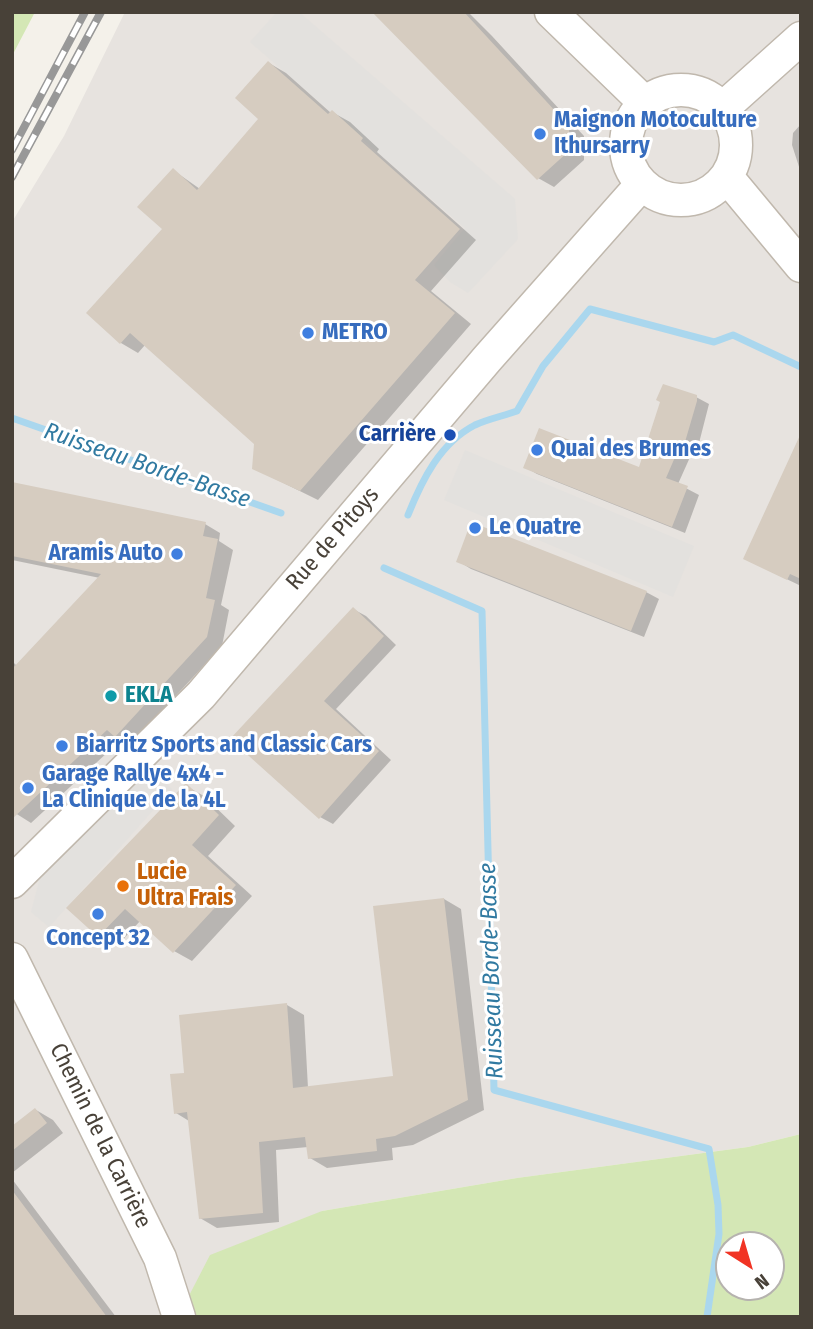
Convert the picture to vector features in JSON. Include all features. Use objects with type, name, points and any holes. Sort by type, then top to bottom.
[{"type":"street","points":[[551,12],[645,103]]},
{"type":"street","points":[[723,108],[801,38]]},
{"type":"street","points":[[676,89],[694,90],[710,97],[723,108],[733,124],[737,142],[735,160],[727,177],[716,189],[702,197],[686,201],[670,200],[641,185],[631,170],[626,152],[626,134],[633,117],[645,103],[659,94],[676,89]]},
{"type":"street","points":[[727,177],[801,266]]},
{"type":"street","name":"Rue de Pitoys","points":[[12,882],[201,695],[487,359],[641,185]]},
{"type":"street","name":"Chemin de la Carrière","points":[[12,959],[160,1258],[179,1317]]},
{"type":"shaded area","points":[[125,12],[801,12],[801,1134],[748,1147],[517,1178],[322,1211],[178,1317],[12,1317],[12,222],[64,136]]},
{"type":"shaded area","points":[[277,12],[299,12],[515,199],[518,239],[468,293],[450,282],[434,265],[465,228],[250,42]]},
{"type":"shaded area","points":[[465,450],[694,546],[673,597],[444,500]]},
{"type":"shaded area","points":[[150,767],[172,789],[49,927],[31,912],[40,877]]},
{"type":"green space","points":[[12,12],[35,12],[12,56]]},
{"type":"green space","points":[[801,1134],[801,1317],[178,1317],[210,1255],[322,1211],[517,1178],[748,1147]]},
{"type":"building","points":[[372,12],[464,12],[569,126],[569,151],[537,180]]},
{"type":"building","points":[[268,61],[328,114],[332,110],[363,138],[361,141],[460,229],[415,280],[455,313],[300,491],[252,469],[254,444],[130,333],[120,344],[86,313],[162,229],[137,207],[173,168],[197,190],[258,119],[235,98]]},
{"type":"building","points":[[663,384],[697,395],[685,442],[682,441],[666,478],[688,486],[672,527],[523,468],[539,428],[639,467],[660,402],[656,400]]},
{"type":"building","points":[[801,433],[801,579],[790,574],[787,580],[743,559]]},
{"type":"building","points":[[12,482],[206,522],[203,536],[218,539],[206,598],[215,600],[207,637],[115,737],[107,730],[12,819],[12,669],[101,574],[12,556]]},
{"type":"building","points":[[471,522],[647,591],[631,631],[456,562]]},
{"type":"building","points":[[353,607],[384,636],[324,701],[379,751],[319,819],[230,739]]},
{"type":"building","points":[[186,783],[219,815],[192,845],[236,885],[173,953],[125,909],[98,937],[66,908]]},
{"type":"building","points":[[444,898],[468,1100],[395,1136],[376,1139],[377,1151],[308,1159],[305,1137],[259,1142],[263,1213],[199,1219],[187,1112],[174,1114],[170,1074],[184,1073],[179,1015],[287,1003],[293,1088],[393,1076],[373,906]]},
{"type":"building","points":[[35,1108],[47,1123],[12,1151],[12,1126]]},
{"type":"building","points":[[12,1190],[107,1317],[12,1317]]},
{"type":"waterway","points":[[408,515],[426,476],[442,452],[475,425],[517,411],[543,366],[590,309],[714,342],[733,335],[801,367]]},
{"type":"waterway","name":"Ruisseau Borde-Basse","points":[[12,418],[281,513]]},
{"type":"waterway","name":"Ruisseau Borde-Basse","points":[[384,568],[482,611],[494,1090],[709,1149],[718,1205],[719,1234],[707,1317]]},
{"type":"railway","points":[[12,150],[85,12]]},
{"type":"railway","points":[[12,177],[101,12]]},
{"type":"place","name":"Maignon Motoculture Ithursarry","points":[[540,134]]},
{"type":"place","name":"METRO","points":[[308,333]]},
{"type":"place","name":"Carrière","points":[[450,435]]},
{"type":"place","name":"Quai des Brumes","points":[[537,450]]},
{"type":"place","name":"Le Quatre","points":[[475,528]]},
{"type":"place","name":"Aramis Auto","points":[[177,554]]},
{"type":"place","name":"EKLA","points":[[111,696]]},
{"type":"place","name":"Biarritz Sports and Classic Cars","points":[[62,746]]},
{"type":"place","name":"Garage Rallye 4x4 - La Clinique de la 4L","points":[[28,788]]},
{"type":"place","name":"Lucie Ultra Frais","points":[[123,886]]},
{"type":"place","name":"Concept 32","points":[[98,914]]}]
